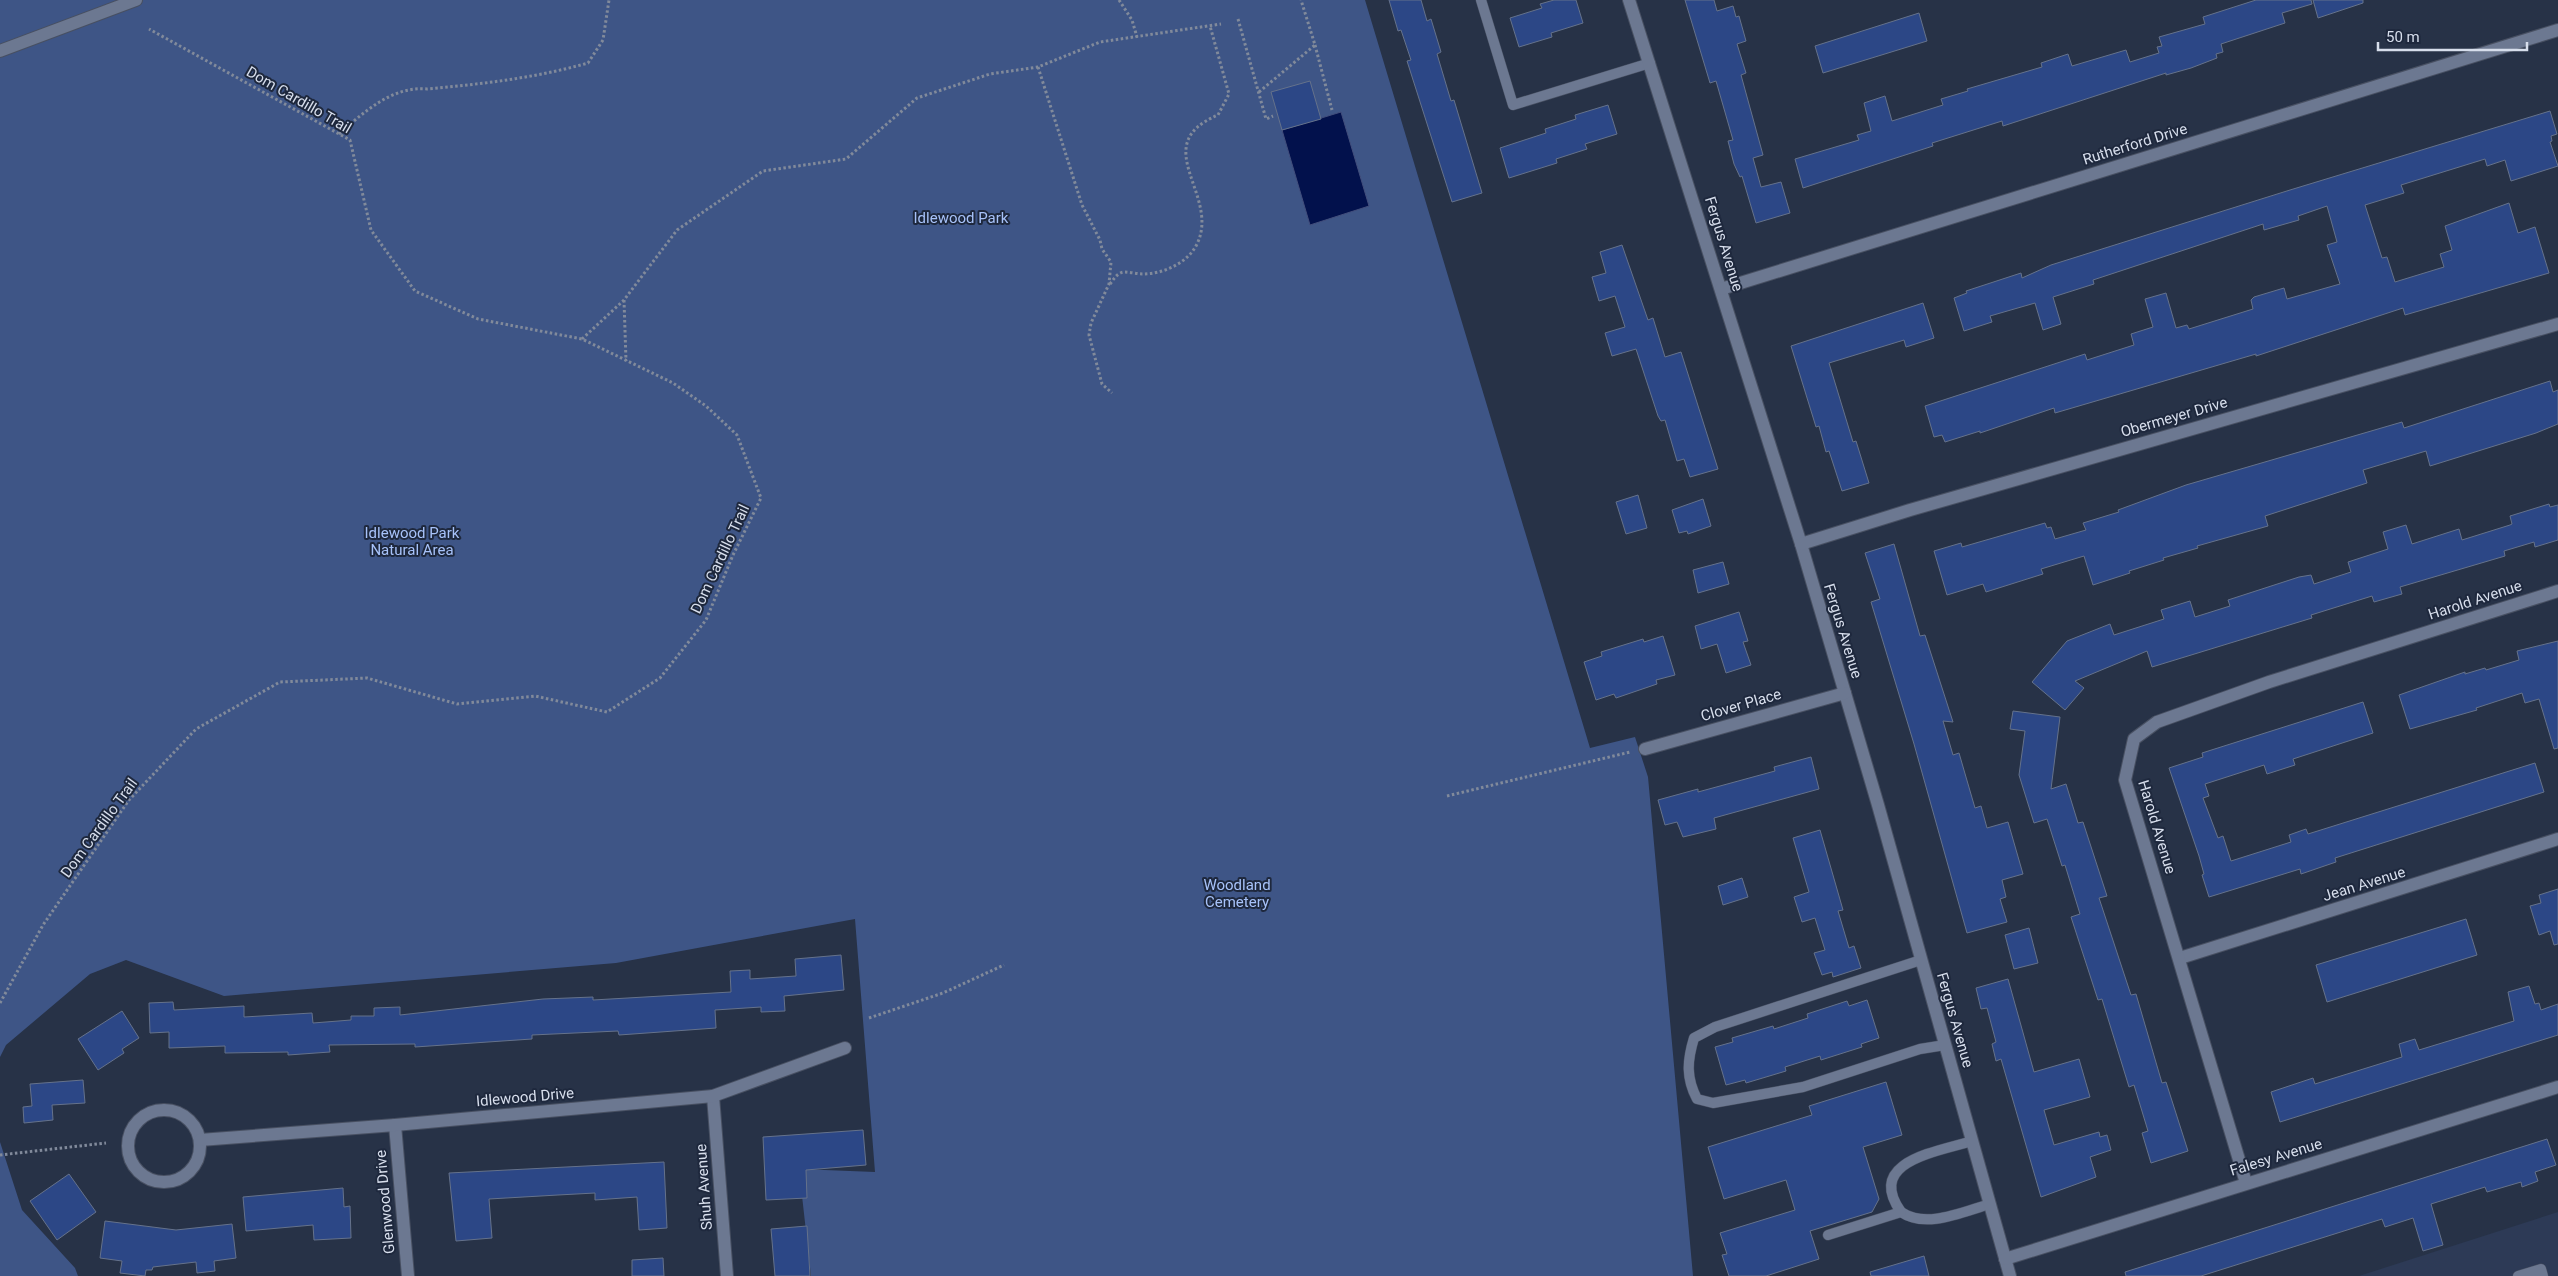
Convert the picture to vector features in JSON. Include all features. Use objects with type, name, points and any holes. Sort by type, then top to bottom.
[{"type":"street","points":[[0,52],[136,0]]},
{"type":"street","name":"Fergus Avenue","points":[[1629,0],[1801,544],[2010,1276]]},
{"type":"street","name":"Rutherford Drive","points":[[1721,289],[2558,30]]},
{"type":"street","name":"Obermeyer Drive","points":[[1801,544],[1910,510],[2558,324]]},
{"type":"street","name":"Harold Avenue","points":[[2246,1183],[2125,780],[2134,739],[2157,722],[2269,682],[2558,591]]},
{"type":"street","name":"Clover Place","points":[[1646,749],[1845,693]]},
{"type":"street","name":"Jean Avenue","points":[[2180,958],[2558,840]]},
{"type":"street","name":"Idlewood Drive","points":[[200,1140],[395,1125],[713,1096],[845,1048]]},
{"type":"street","name":"Falesy Avenue","points":[[2005,1258],[2558,1087]]},
{"type":"street","name":"Shuh Avenue","points":[[713,1096],[727,1276]]},
{"type":"street","points":[[158,1110],[177,1112],[192,1123],[200,1140],[198,1159],[187,1174],[170,1182],[151,1180],[136,1169],[128,1152],[130,1133],[135,1125],[141,1117],[158,1110]]},
{"type":"street","name":"Glenwood Drive","points":[[395,1125],[408,1276]]},
{"type":"lane","points":[[1481,0],[1513,105],[1650,63]]},
{"type":"lane","points":[[1921,960],[1715,1027],[1694,1038],[1690,1050],[1688,1082],[1697,1099],[1713,1103],[1803,1087],[1920,1049],[1945,1045]]},
{"type":"lane","points":[[1972,1142],[1904,1163],[1890,1182],[1891,1198],[1901,1212],[1912,1219],[1924,1220],[1990,1204]]},
{"type":"lane","points":[[1828,1234],[1901,1212]]},
{"type":"lane","points":[[2518,1276],[2541,1269],[2543,1276]]},
{"type":"path","points":[[339,134],[382,100],[414,88],[427,89],[514,80],[588,63],[602,40],[609,0]]},
{"type":"path","points":[[1119,0],[1132,20],[1136,36]]},
{"type":"path","points":[[1301,0],[1332,110]]},
{"type":"path","points":[[1238,19],[1266,119],[1273,116]]},
{"type":"path","points":[[582,339],[624,300],[677,230],[763,171],[846,159],[917,98],[990,74],[1038,67],[1100,42],[1221,24]]},
{"type":"path","points":[[1112,393],[1102,384],[1089,335],[1091,323],[1109,284],[1117,275],[1124,272],[1142,274],[1162,272],[1185,258],[1197,244],[1202,214],[1185,160],[1186,141],[1201,122],[1218,115],[1229,94],[1210,26]]},
{"type":"path","name":"Dom Cardillo Trail","points":[[0,1003],[43,925],[129,800],[196,729],[280,682],[367,678],[457,704],[534,696],[607,712],[660,678],[706,620],[733,555],[761,498],[737,435],[706,406],[673,383],[626,362],[582,339],[478,319],[414,291],[370,230],[350,140],[149,29]]},
{"type":"path","points":[[1258,92],[1314,45]]},
{"type":"path","points":[[1038,67],[1082,205],[1100,240],[1102,249],[1111,262],[1109,284]]},
{"type":"path","points":[[624,300],[626,362]]},
{"type":"path","points":[[1447,796],[1646,749]]},
{"type":"path","points":[[869,1018],[943,993],[1004,965]]},
{"type":"path","points":[[0,1156],[106,1142]]},
{"type":"shaded area","points":[[1341,112],[1369,206],[1310,225],[1282,130]]},
{"type":"shaded area","points":[[2558,1212],[2558,1276],[2359,1276]]},
{"type":"green space","points":[[0,0],[1365,0],[1590,748],[1635,737],[1648,777],[1693,1276],[811,1276],[799,1169],[875,1172],[855,919],[616,963],[224,996],[126,960],[90,974],[6,1045],[0,1057]]},
{"type":"green space","points":[[0,1142],[22,1210],[75,1268],[78,1276],[0,1276]]},
{"type":"building","points":[[1389,0],[1421,0],[1427,21],[1431,19],[1441,52],[1437,54],[1451,101],[1454,100],[1482,193],[1452,202],[1407,61],[1411,60],[1401,30],[1398,31]]},
{"type":"building","points":[[1554,0],[1576,0],[1583,23],[1551,33],[1552,37],[1519,47],[1510,18],[1542,8],[1540,4]]},
{"type":"building","points":[[1685,0],[1714,0],[1717,11],[1733,6],[1736,17],[1739,16],[1746,41],[1737,44],[1746,73],[1741,75],[1763,155],[1753,158],[1761,187],[1781,182],[1790,213],[1756,223],[1742,176],[1740,177],[1734,164],[1728,141],[1733,140],[1716,81],[1710,83]]},
{"type":"building","points":[[2256,0],[2311,0],[2312,4],[2282,13],[2285,23],[2221,44],[2223,52],[2216,54],[2217,58],[2191,68],[2166,75],[2166,73],[2003,126],[2002,121],[1932,143],[1933,146],[1803,188],[1795,159],[1859,140],[1857,135],[1871,131],[1864,103],[1885,96],[1892,121],[1943,105],[1941,99],[1968,91],[1967,89],[2042,67],[2041,63],[2068,54],[2072,66],[2126,50],[2130,62],[2159,53],[2157,47],[2162,46],[2159,37],[2205,24],[2203,17]]},
{"type":"building","points":[[2313,0],[2363,0],[2363,3],[2318,18]]},
{"type":"building","points":[[1919,13],[1927,41],[1823,73],[1815,46]]},
{"type":"building","points":[[1310,81],[1321,119],[1282,130],[1271,92]]},
{"type":"building","points":[[1608,105],[1617,134],[1585,144],[1587,149],[1556,159],[1557,163],[1509,178],[1500,148],[1546,133],[1545,129],[1576,119],[1575,115]]},
{"type":"building","points":[[2550,111],[2557,134],[2551,136],[2552,141],[2550,142],[2558,166],[2511,181],[2505,160],[2487,166],[2485,159],[2401,185],[2404,193],[2365,205],[2382,258],[2387,257],[2395,282],[2444,267],[2440,254],[2452,250],[2445,226],[2509,203],[2518,233],[2535,227],[2549,273],[2405,315],[2403,308],[2256,356],[2256,354],[2055,413],[2054,408],[1980,433],[1980,431],[1945,442],[1942,435],[1934,437],[1925,406],[2085,354],[2087,360],[2134,345],[2131,334],[2153,327],[2145,299],[2166,293],[2176,328],[2187,325],[2189,329],[2253,309],[2251,300],[2254,297],[2284,288],[2287,299],[2340,284],[2327,245],[2337,242],[2327,206],[2298,216],[2299,220],[2264,230],[2263,224],[2093,280],[2094,284],[2053,297],[2061,324],[2043,330],[2035,303],[1990,316],[1992,322],[1964,331],[1954,298],[1967,293],[1966,291],[2021,273],[2022,278],[2051,265]]},
{"type":"building","points":[[1622,245],[1648,320],[1653,318],[1665,357],[1681,352],[1718,469],[1690,477],[1684,459],[1677,461],[1665,420],[1661,421],[1658,416],[1636,349],[1612,356],[1605,333],[1625,327],[1615,296],[1599,301],[1592,277],[1606,273],[1600,252]]},
{"type":"building","points":[[1923,303],[1934,338],[1906,347],[1904,340],[1829,363],[1853,442],[1856,441],[1869,483],[1842,491],[1829,451],[1826,452],[1819,426],[1816,427],[1791,346]]},
{"type":"building","points":[[2550,381],[2553,392],[2558,390],[2558,424],[2536,433],[2430,466],[2426,451],[2363,470],[2367,483],[2265,516],[2268,526],[2197,546],[2198,548],[2163,558],[2164,560],[2093,585],[2084,556],[2041,569],[2043,574],[1986,592],[1983,584],[1947,595],[1934,551],[1961,543],[1962,547],[2045,523],[2047,528],[2051,527],[2055,539],[2086,530],[2083,523],[2119,512],[2118,510],[2186,485],[2402,422],[2404,428]]},
{"type":"building","points":[[1638,495],[1647,528],[1626,534],[1616,502]]},
{"type":"building","points":[[1703,499],[1711,526],[1688,534],[1687,531],[1679,533],[1672,510]]},
{"type":"building","points":[[2549,504],[2550,507],[2558,505],[2558,540],[2535,547],[2534,542],[2504,551],[2505,556],[2400,587],[2402,594],[2374,602],[2372,596],[2311,615],[2312,618],[2152,667],[2147,651],[2075,681],[2084,688],[2065,710],[2032,682],[2067,641],[2110,624],[2114,635],[2164,619],[2161,610],[2190,601],[2195,617],[2230,606],[2228,600],[2299,577],[2311,575],[2314,584],[2351,572],[2348,562],[2388,549],[2383,532],[2406,525],[2412,544],[2459,529],[2462,540],[2510,525],[2512,524],[2510,516]]},
{"type":"building","points":[[1894,544],[1920,636],[1925,635],[1953,722],[1943,721],[1953,755],[1959,753],[1975,808],[1981,806],[1987,828],[2008,822],[2023,874],[2002,880],[2006,897],[2000,899],[2007,922],[1967,933],[1914,744],[1871,602],[1880,599],[1865,553]]},
{"type":"building","points":[[1723,562],[1729,584],[1698,593],[1693,570]]},
{"type":"building","points":[[1739,612],[1748,641],[1743,642],[1751,665],[1726,673],[1717,644],[1701,649],[1695,626]]},
{"type":"building","points":[[1663,636],[1675,675],[1656,680],[1657,684],[1616,698],[1614,694],[1596,700],[1584,662],[1602,656],[1601,652],[1643,639],[1644,642]]},
{"type":"building","points":[[2558,641],[2558,748],[2554,749],[2539,699],[2525,703],[2522,693],[2476,708],[2477,710],[2410,729],[2399,695],[2465,672],[2465,674],[2485,668],[2486,670],[2519,660],[2517,651]]},
{"type":"building","points":[[2363,702],[2373,733],[2293,759],[2295,765],[2267,774],[2264,765],[2205,784],[2209,796],[2203,798],[2218,838],[2223,836],[2231,861],[2291,842],[2289,835],[2306,829],[2308,834],[2535,763],[2544,792],[2335,858],[2336,862],[2301,874],[2300,869],[2209,897],[2202,875],[2204,874],[2199,856],[2169,768],[2203,757],[2202,753]]},
{"type":"building","points":[[2013,711],[2060,717],[2051,789],[2066,784],[2078,823],[2083,822],[2107,896],[2099,898],[2131,995],[2136,994],[2162,1083],[2166,1082],[2188,1151],[2151,1163],[2142,1133],[2148,1131],[2134,1085],[2129,1087],[2102,999],[2098,1000],[2071,917],[2080,914],[2065,865],[2062,866],[2047,819],[2034,823],[2019,775],[2025,731],[2010,729]]},
{"type":"building","points":[[1811,757],[1819,789],[1714,818],[1716,829],[1683,837],[1677,822],[1665,825],[1658,800],[1698,789],[1698,792],[1775,771],[1774,767]]},
{"type":"building","points":[[1820,830],[1843,910],[1838,911],[1849,948],[1854,946],[1861,968],[1833,977],[1832,972],[1822,975],[1814,953],[1825,950],[1815,918],[1802,922],[1794,897],[1809,892],[1793,838]]},
{"type":"building","points":[[1742,878],[1748,897],[1723,905],[1718,886]]},
{"type":"building","points":[[2558,889],[2558,944],[2554,945],[2550,931],[2539,935],[2530,906],[2541,903],[2539,895]]},
{"type":"building","points":[[2466,919],[2477,955],[2327,1002],[2316,965]]},
{"type":"building","points":[[2029,928],[2038,963],[2014,969],[2005,935]]},
{"type":"building","points":[[841,955],[844,990],[784,996],[785,1011],[761,1012],[761,1007],[715,1010],[716,1028],[619,1035],[618,1031],[532,1035],[532,1039],[415,1047],[415,1044],[329,1045],[330,1052],[288,1055],[288,1052],[225,1053],[225,1046],[169,1048],[169,1032],[150,1033],[149,1003],[173,1002],[174,1010],[244,1006],[244,1017],[312,1013],[313,1023],[351,1020],[351,1016],[374,1016],[374,1008],[400,1007],[400,1015],[543,999],[593,997],[593,1000],[731,992],[730,971],[750,970],[750,979],[796,976],[795,959]]},
{"type":"building","points":[[2008,979],[2034,1072],[2079,1059],[2090,1097],[2044,1110],[2054,1145],[2099,1132],[2100,1137],[2107,1135],[2111,1150],[2090,1157],[2096,1177],[2041,1197],[2001,1059],[1996,1061],[1992,1044],[1996,1042],[1987,1008],[1981,1009],[1976,988]]},
{"type":"building","points":[[2529,986],[2535,1004],[2539,1003],[2541,1010],[2558,1004],[2558,1035],[2280,1122],[2271,1092],[2313,1078],[2315,1084],[2402,1057],[2399,1044],[2415,1039],[2419,1050],[2514,1021],[2508,992]]},
{"type":"building","points":[[1867,1000],[1879,1038],[1861,1044],[1862,1047],[1821,1060],[1820,1056],[1785,1067],[1786,1071],[1746,1083],[1745,1080],[1726,1085],[1715,1047],[1733,1042],[1732,1038],[1773,1026],[1774,1029],[1808,1018],[1807,1014],[1847,1001],[1849,1006]]},
{"type":"building","points":[[122,1011],[139,1038],[122,1049],[124,1053],[98,1070],[78,1039]]},
{"type":"building","points":[[83,1080],[85,1103],[52,1105],[53,1120],[24,1123],[23,1107],[32,1106],[30,1084]]},
{"type":"building","points":[[1886,1082],[1902,1135],[1863,1147],[1879,1199],[1872,1212],[1810,1231],[1819,1259],[1766,1276],[1729,1276],[1722,1255],[1727,1254],[1720,1233],[1795,1210],[1786,1180],[1724,1199],[1708,1147],[1812,1115],[1809,1106]]},
{"type":"building","points":[[863,1130],[866,1165],[806,1170],[807,1198],[766,1200],[763,1137]]},
{"type":"building","points":[[2547,1139],[2556,1165],[2535,1172],[2538,1181],[2522,1187],[2521,1182],[2487,1192],[2485,1187],[2431,1204],[2443,1245],[2423,1251],[2413,1218],[2385,1227],[2382,1219],[2201,1276],[2126,1276],[2125,1272]]},
{"type":"building","points":[[664,1162],[667,1228],[639,1230],[637,1197],[595,1200],[595,1193],[489,1199],[492,1238],[456,1241],[449,1173]]},
{"type":"building","points":[[69,1174],[96,1212],[57,1240],[30,1201]]},
{"type":"building","points":[[343,1188],[344,1207],[350,1206],[351,1238],[314,1240],[313,1225],[246,1231],[243,1197]]},
{"type":"building","points":[[105,1221],[176,1230],[232,1224],[236,1258],[214,1261],[215,1271],[197,1273],[196,1262],[153,1267],[152,1270],[146,1270],[145,1276],[120,1273],[122,1261],[100,1258]]},
{"type":"building","points":[[807,1226],[810,1276],[775,1276],[771,1229]]},
{"type":"building","points":[[1924,1256],[1929,1276],[1871,1276],[1870,1272]]},
{"type":"building","points":[[663,1258],[664,1276],[632,1276],[632,1260]]},
{"type":"park label","name":"Idlewood Park","points":[[961,218]]},
{"type":"park label","name":"Idlewood Park Natural Area","points":[[412,542]]},
{"type":"park label","name":"Woodland Cemetery","points":[[1237,894]]}]
